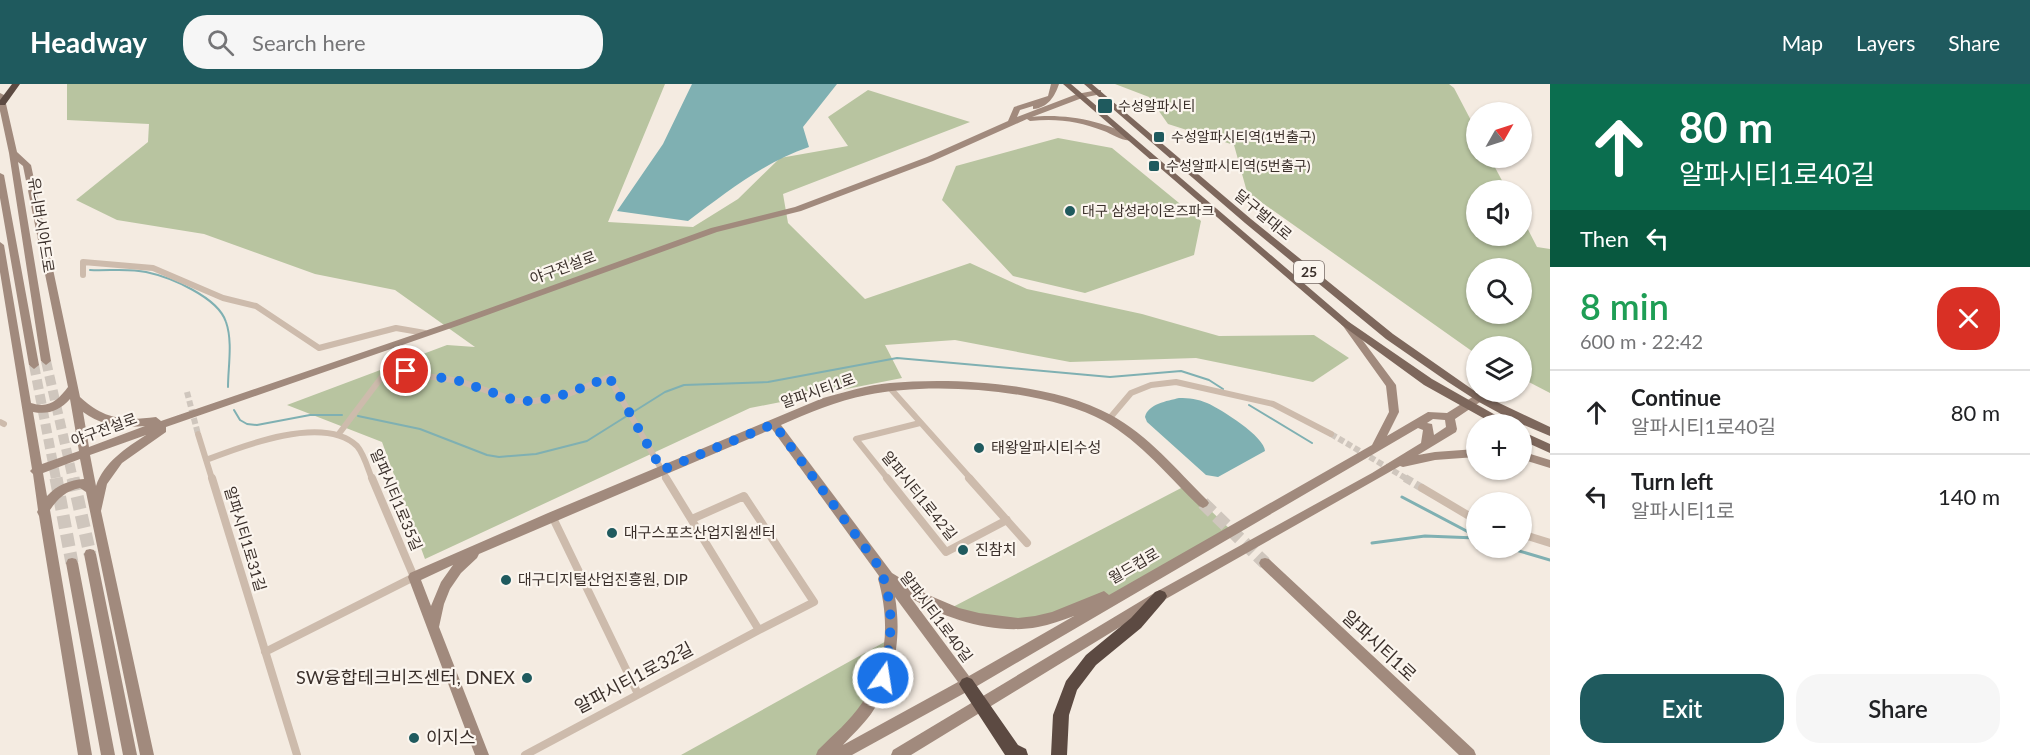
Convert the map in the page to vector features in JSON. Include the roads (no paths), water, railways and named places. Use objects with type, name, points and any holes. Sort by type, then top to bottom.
[{"type":"highway","points":[[1,99],[16,84]]},
{"type":"highway","points":[[1059,755],[1061,715],[1071,686],[1091,660],[1136,623],[1160,596]]},
{"type":"highway","points":[[967,684],[1014,754]]},
{"type":"main road","points":[[1055,84],[1051,97],[1017,109],[1013,121],[1053,117],[1074,118],[1102,126],[1130,139]]},
{"type":"main road","name":"달구벌대로","points":[[1067,84],[1346,324],[1389,356],[1484,414]]},
{"type":"main road","name":"달구벌대로","points":[[1088,84],[1223,201],[1355,310],[1466,388]]},
{"type":"main road","name":"야구전설로","points":[[36,471],[212,406],[714,230],[798,209],[930,159],[1013,121],[1080,96],[1098,92]]},
{"type":"main road","name":"유니버시아드로","points":[[1,99],[13,153],[46,361]]},
{"type":"main road","points":[[13,153],[27,165],[74,392],[91,490],[147,755]]},
{"type":"main road","name":"유니버시아드로","points":[[0,175],[34,365]]},
{"type":"main road","points":[[0,245],[85,755]]},
{"type":"main road","points":[[1346,324],[1390,385],[1394,412],[1376,448]]},
{"type":"main road","name":"알파시티1로","points":[[414,577],[552,516],[827,401],[854,393],[889,387],[934,386],[1008,391],[1062,400],[1088,408],[1135,438],[1203,503]]},
{"type":"main road","points":[[26,405],[38,411],[47,410],[74,392]]},
{"type":"main road","points":[[74,392],[86,410],[108,422],[132,424],[177,419]]},
{"type":"main road","name":"월드컵로","points":[[838,755],[967,684],[1432,415],[1449,417],[1472,402]]},
{"type":"main road","name":"달구벌대로","points":[[1489,402],[1550,432]]},
{"type":"main road","name":"월드컵로","points":[[898,755],[1160,596],[1425,446],[1452,429],[1449,417]]},
{"type":"main road","points":[[97,513],[102,483],[118,460],[177,419]]},
{"type":"main road","name":"알파시티1로40길","points":[[774,424],[967,684]]},
{"type":"main road","points":[[1417,424],[1428,427],[1429,433],[1425,446]]},
{"type":"main road","points":[[1532,440],[1550,449]]},
{"type":"main road","points":[[1394,464],[1435,456],[1466,454]]},
{"type":"main road","points":[[1532,459],[1550,464]]},
{"type":"main road","points":[[43,512],[54,494],[68,486],[82,483],[91,490]]},
{"type":"main road","points":[[434,628],[436,604],[442,591],[462,563],[484,545]]},
{"type":"main road","points":[[90,554],[130,755]]},
{"type":"main road","points":[[72,563],[108,755]]},
{"type":"main road","name":"알파시티1로","points":[[1265,564],[1469,755]]},
{"type":"main road","points":[[880,568],[897,583],[934,603],[962,615],[1001,622],[1035,622],[1130,588]]},
{"type":"main road","points":[[823,755],[867,708],[883,678],[890,648],[892,622],[888,590],[880,568]]},
{"type":"main road","points":[[414,577],[482,755]]},
{"type":"street","points":[[83,275],[84,262],[153,268],[223,298],[256,306],[319,348],[396,328],[425,333]]},
{"type":"street","points":[[206,460],[243,447],[287,436],[338,435],[384,374],[394,371],[459,381],[517,401],[535,401],[566,394],[609,377],[662,470],[759,630]]},
{"type":"street","points":[[1108,419],[1131,393],[1151,386],[1176,382],[1273,404],[1331,434]]},
{"type":"street","points":[[889,387],[1027,543]]},
{"type":"street","name":"알파시티1로42길","points":[[920,423],[856,439],[946,552],[1007,520]]},
{"type":"street","name":"알파시티1로31길","points":[[198,434],[297,755]]},
{"type":"street","name":"알파시티1로35길","points":[[338,435],[359,448],[414,577]]},
{"type":"street","points":[[1422,488],[1466,513]]},
{"type":"street","name":"알파시티1로32길","points":[[525,755],[814,602],[744,495],[692,519]]},
{"type":"street","points":[[552,516],[638,694]]},
{"type":"street","points":[[1532,537],[1550,543]]},
{"type":"street","points":[[266,652],[414,577]]},
{"type":"water","points":[[692,84],[837,84],[803,127],[809,147],[792,153],[761,170],[688,221],[617,211],[663,144]]},
{"type":"water","points":[[1179,398],[1207,403],[1222,411],[1258,438],[1265,451],[1218,477],[1206,475],[1147,422],[1145,417],[1154,406]]},
{"type":"waterway","points":[[90,270],[146,272],[180,283],[214,304],[226,322],[228,330],[230,346],[228,387]]},
{"type":"waterway","points":[[358,416],[420,429],[487,455],[499,457],[536,454],[587,441],[665,392],[684,385],[768,382],[897,358],[1110,377],[1181,371],[1209,380],[1223,389]]},
{"type":"waterway","points":[[1249,405],[1312,443]]},
{"type":"waterway","points":[[234,410],[240,420],[247,424],[257,425],[310,415],[342,415]]},
{"type":"waterway","points":[[1402,497],[1466,531]]},
{"type":"waterway","points":[[1372,543],[1425,536],[1466,538]]},
{"type":"waterway","points":[[1532,555],[1550,560]]},
{"type":"tunnel","points":[[46,361],[73,479]]},
{"type":"tunnel","points":[[34,365],[56,479]]},
{"type":"tunnel","points":[[187,392],[198,434]]},
{"type":"tunnel","points":[[1331,434],[1407,479]]},
{"type":"tunnel","points":[[56,478],[72,563]]},
{"type":"tunnel","points":[[73,478],[90,554]]},
{"type":"tunnel","points":[[1405,478],[1422,488]]},
{"type":"tunnel","points":[[1203,503],[1265,563]]},
{"type":"place","name":"수성알파시티","points":[[1105,106]]},
{"type":"place","name":"수성알파시티역(1번출구)","points":[[1159,137]]},
{"type":"place","name":"수성알파시티역(5번출구)","points":[[1154,166]]},
{"type":"place","name":"대구 삼성라이온즈파크","points":[[1070,211]]},
{"type":"place","name":"태왕알파시티수성","points":[[979,448]]},
{"type":"place","name":"대구스포츠산업지원센터","points":[[612,533]]},
{"type":"place","name":"진참치","points":[[963,550]]},
{"type":"place","name":"대구디지털산업진흥원, DIP","points":[[506,580]]},
{"type":"place","name":"SW융합테크비즈센터, DNEX","points":[[527,678]]},
{"type":"place","name":"이지스","points":[[414,738]]}]
